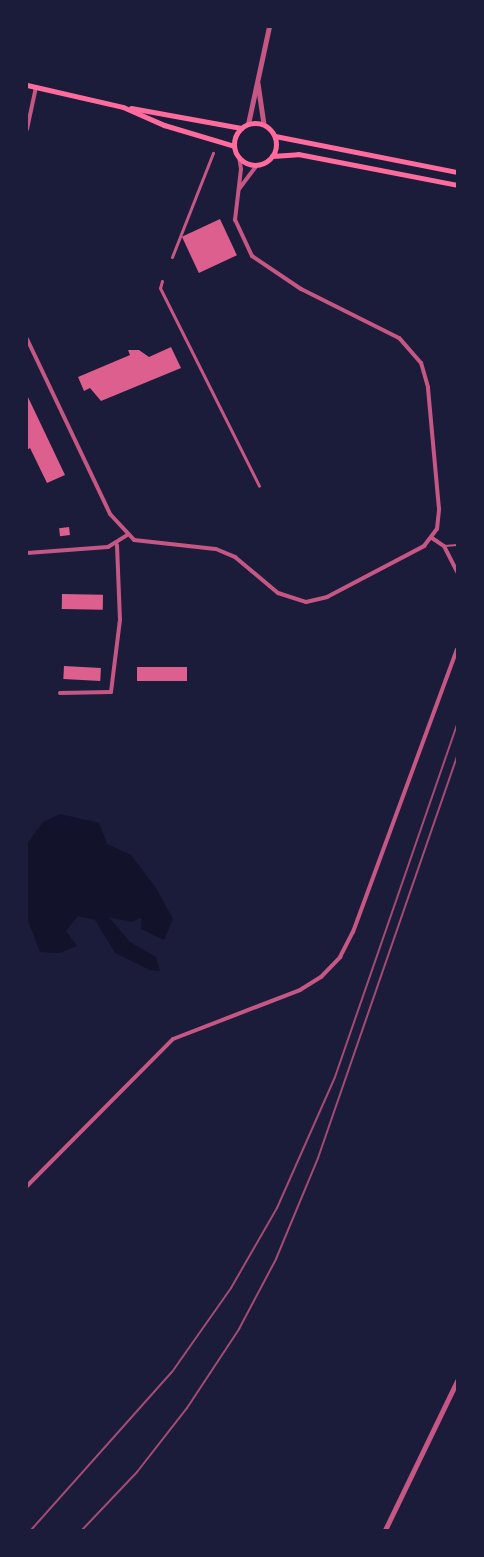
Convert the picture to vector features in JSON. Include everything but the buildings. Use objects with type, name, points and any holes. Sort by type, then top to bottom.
[{"type":"main road","points":[[27,85],[127,108],[241,128]]},
{"type":"main road","points":[[127,108],[164,125],[234,146]]},
{"type":"main road","points":[[457,172],[275,136],[264,124],[248,124],[241,128],[234,146],[239,157],[257,165],[273,156],[298,154],[457,185]]},
{"type":"main road","points":[[273,156],[275,136]]},
{"type":"street","points":[[248,124],[269,27]]},
{"type":"street","points":[[257,79],[264,124]]},
{"type":"street","points":[[27,129],[36,87]]},
{"type":"street","points":[[172,257],[213,153]]},
{"type":"street","points":[[27,339],[110,514],[127,536],[149,544],[216,549],[235,557],[278,593],[306,602],[327,597],[409,556],[432,538],[439,509],[428,387],[422,363],[399,338],[301,289],[254,259],[236,228],[239,157]]},
{"type":"street","points":[[239,190],[257,165]]},
{"type":"street","points":[[162,281],[160,288],[259,486]]},
{"type":"street","points":[[27,553],[117,545],[127,536]]},
{"type":"street","points":[[432,538],[444,546],[457,573]]},
{"type":"street","points":[[60,693],[111,692],[120,620],[117,545]]},
{"type":"street","points":[[27,1186],[173,1039],[300,990],[321,976],[339,957],[353,932],[457,650]]},
{"type":"street","points":[[385,1530],[457,1381]]},
{"type":"lane","points":[[444,546],[457,545]]},
{"type":"shaded area","points":[[60,814],[99,823],[107,844],[131,855],[156,888],[173,919],[164,940],[141,929],[141,918],[131,922],[109,917],[130,942],[156,957],[160,971],[150,970],[115,953],[95,920],[78,916],[66,931],[77,946],[59,953],[40,952],[27,918],[27,844],[43,822]]},
{"type":"railway","points":[[31,1530],[172,1372],[231,1288],[277,1208],[335,1077],[457,725]]},
{"type":"railway","points":[[82,1530],[137,1472],[187,1408],[239,1329],[276,1259],[318,1158],[457,756]]}]
